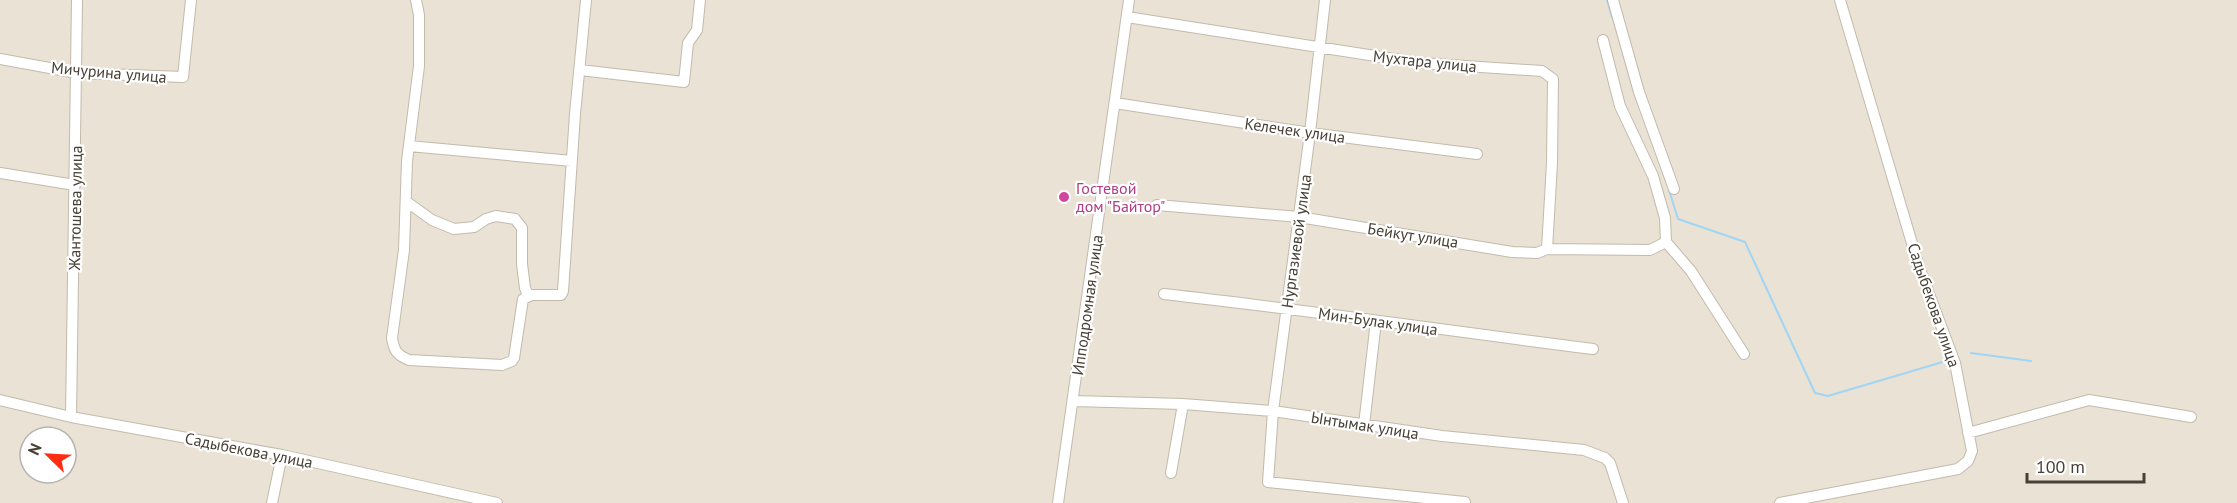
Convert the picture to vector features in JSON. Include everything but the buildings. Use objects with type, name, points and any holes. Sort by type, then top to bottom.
[{"type":"street","name":"Жантошева улица","points":[[71,417],[77,0]]},
{"type":"street","name":"Мичурина улица","points":[[0,59],[77,73],[183,78],[191,0]]},
{"type":"street","points":[[416,0],[419,15],[419,66],[407,161],[404,250],[392,338],[394,351],[400,357],[409,360],[508,363],[514,358],[522,302],[528,296],[561,295],[563,291],[586,0]]},
{"type":"street","points":[[580,70],[684,82],[688,43],[697,30],[700,0]]},
{"type":"street","name":"Ипподромная улица","points":[[1058,503],[1129,0]]},
{"type":"street","name":"Нургазиевой улица","points":[[1325,0],[1310,133],[1273,411],[1268,482],[1465,502]]},
{"type":"street","points":[[1613,0],[1639,92],[1674,189]]},
{"type":"street","name":"Садыбекова улица","points":[[1780,503],[1958,469],[1968,462],[1972,451],[1955,363],[1919,267],[1840,0]]},
{"type":"street","name":"Мухтара улица","points":[[1126,17],[1420,63],[1542,71],[1553,79],[1552,163],[1547,249]]},
{"type":"street","points":[[1603,40],[1620,106],[1653,176],[1665,218],[1666,242],[1691,271],[1744,354]]},
{"type":"street","name":"Келечек улица","points":[[1115,103],[1310,133],[1477,154]]},
{"type":"street","points":[[409,146],[572,161]]},
{"type":"street","points":[[0,173],[75,185]]},
{"type":"street","points":[[407,202],[432,220],[454,228],[474,227],[496,216],[515,219],[522,228],[522,264],[528,296]]},
{"type":"street","name":"Бейкут улица","points":[[1157,205],[1299,217],[1512,252],[1537,253],[1547,249],[1650,250],[1666,242]]},
{"type":"street","name":"Мин-Булак улица","points":[[1164,294],[1593,349]]},
{"type":"street","points":[[1364,425],[1376,321]]},
{"type":"street","name":"Садыбекова улица","points":[[0,400],[71,417],[282,455],[497,503]]},
{"type":"street","points":[[1968,433],[2089,400],[2191,417]]},
{"type":"street","name":"Ынтымак улица","points":[[1073,401],[1183,404],[1273,411],[1442,436],[1584,450],[1605,458],[1610,463],[1623,503]]},
{"type":"street","points":[[1171,473],[1183,404]]},
{"type":"street","points":[[272,503],[282,455]]},
{"type":"shaded area","points":[[0,0],[2237,0],[2237,503],[0,503]]},
{"type":"waterway","points":[[1607,0],[1612,17]]},
{"type":"waterway","points":[[1669,190],[1678,219],[1745,242],[1815,393],[1828,396],[1946,361]]},
{"type":"waterway","points":[[1971,353],[2031,361]]},
{"type":"place","name":"Гостевой дом \"Байтор\"","points":[[1064,197]]}]
